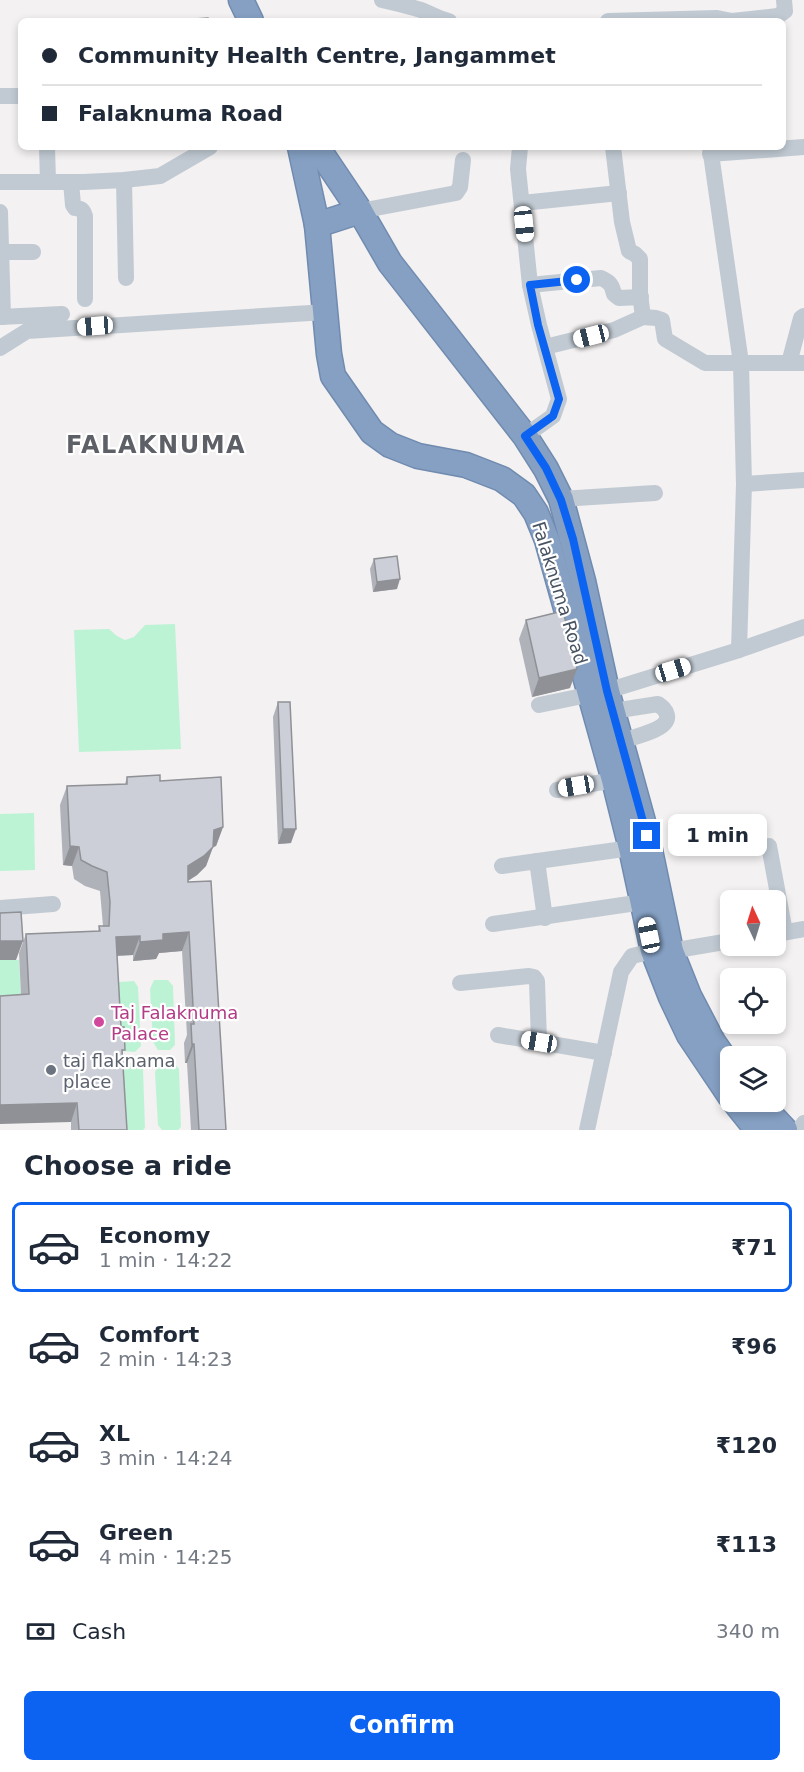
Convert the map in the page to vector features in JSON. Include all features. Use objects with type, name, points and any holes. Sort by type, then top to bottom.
[{"type":"highway","points":[[241,0],[250,18]]},
{"type":"highway","points":[[258,0],[265,18]]},
{"type":"highway","name":"Falaknuma Road","points":[[301,150],[317,225],[333,376],[372,432],[390,445],[418,456],[466,465],[502,479],[524,495],[536,513],[604,699],[622,741],[647,836],[662,951]]},
{"type":"highway","name":"Falaknuma Road","points":[[319,150],[360,211],[390,263],[525,436],[546,468],[561,500],[584,580],[604,699],[614,780],[643,902],[662,951],[694,1005],[720,1059]]},
{"type":"highway","points":[[317,225],[360,211]]},
{"type":"highway","points":[[741,1112],[752,1128]]},
{"type":"highway","points":[[768,1112],[785,1130]]},
{"type":"street","points":[[382,0],[411,6],[438,18]]},
{"type":"street","points":[[760,18],[778,16],[785,11],[784,0]]},
{"type":"street","points":[[0,96],[18,96]]},
{"type":"street","points":[[786,148],[804,147]]},
{"type":"street","points":[[47,150],[48,182]]},
{"type":"street","points":[[0,182],[71,182],[160,176],[205,150]]},
{"type":"street","points":[[520,150],[518,169],[530,285],[559,399],[553,416],[525,436]]},
{"type":"street","points":[[613,150],[622,222],[629,251],[640,258],[643,316]]},
{"type":"street","points":[[734,150],[710,151],[741,363],[744,484],[739,650]]},
{"type":"street","points":[[360,211],[456,193],[460,187],[463,160]]},
{"type":"street","points":[[124,180],[126,278]]},
{"type":"street","points":[[71,182],[73,205],[84,211],[85,216],[85,299]]},
{"type":"street","points":[[522,203],[619,193]]},
{"type":"street","points":[[0,212],[2,317],[62,314]]},
{"type":"street","points":[[1,252],[33,252]]},
{"type":"street","points":[[530,285],[601,278],[613,286],[614,294],[619,298],[641,297]]},
{"type":"street","points":[[0,348],[27,331],[326,312]]},
{"type":"street","points":[[545,347],[614,330],[643,316],[662,320],[665,339],[705,363],[797,363],[801,318],[804,316]]},
{"type":"street","points":[[744,484],[804,480]]},
{"type":"street","points":[[561,500],[655,494]]},
{"type":"street","points":[[604,699],[804,627]]},
{"type":"street","points":[[539,705],[604,699],[658,704],[662,707],[667,717],[661,727],[622,741]]},
{"type":"street","points":[[557,790],[614,780]]},
{"type":"street","points":[[769,846],[775,890]]},
{"type":"street","points":[[502,866],[631,848]]},
{"type":"street","points":[[537,861],[545,918]]},
{"type":"street","points":[[494,924],[643,902]]},
{"type":"street","points":[[0,908],[53,904]]},
{"type":"street","points":[[786,932],[804,929]]},
{"type":"street","points":[[587,1130],[621,972],[632,956],[720,942]]},
{"type":"street","points":[[460,983],[534,977],[537,981],[539,1042]]},
{"type":"street","points":[[498,1035],[604,1053]]},
{"type":"street","points":[[799,1130],[804,1123]]},
{"type":"green space","points":[[175,624],[181,749],[79,752],[74,630],[109,629],[125,640],[134,637],[145,625]]},
{"type":"green space","points":[[34,813],[35,870],[0,871],[0,814]]},
{"type":"green space","points":[[0,960],[19,960],[22,1013],[0,1015]]},
{"type":"green space","points":[[154,980],[168,980],[173,986],[175,1045],[170,1050],[158,1050],[153,1042],[150,989]]},
{"type":"green space","points":[[134,981],[138,987],[141,1046],[135,1052],[123,1051],[115,990],[119,982]]},
{"type":"green space","points":[[123,1063],[138,1063],[143,1069],[145,1128],[143,1130],[126,1130],[120,1072]]},
{"type":"green space","points":[[159,1063],[174,1063],[179,1069],[181,1127],[178,1130],[162,1130],[158,1125],[155,1072]]},
{"type":"building","points":[[397,556],[400,579],[377,582],[374,559]]},
{"type":"building","points":[[563,611],[577,669],[539,678],[526,620]]},
{"type":"building","points":[[278,702],[290,702],[296,829],[283,829]]},
{"type":"building","points":[[160,775],[160,781],[221,777],[223,827],[214,830],[213,847],[188,866],[188,882],[211,881],[226,1130],[199,1130],[194,1044],[192,1044],[191,1024],[194,1024],[189,932],[163,934],[163,940],[140,942],[140,936],[116,937],[121,1027],[124,1027],[125,1050],[122,1050],[127,1130],[79,1130],[77,1103],[0,1105],[0,996],[29,994],[26,934],[100,931],[99,926],[109,926],[110,902],[107,872],[81,860],[79,847],[70,846],[67,786],[127,784],[127,777]]},
{"type":"building","points":[[21,912],[23,941],[0,941],[0,913]]},
{"type":"place","name":"Taj Falaknuma Palace","points":[[99,1022]]},
{"type":"place","name":"taj flaknama place","points":[[51,1070]]},
{"type":"district","name":"FALAKNUMA","points":[[156,445]]},
{"type":"route","points":[[577,280],[530,285],[538,325],[559,399],[553,416],[525,436],[546,468],[561,500],[573,539],[607,691],[627,756],[647,836]]}]
